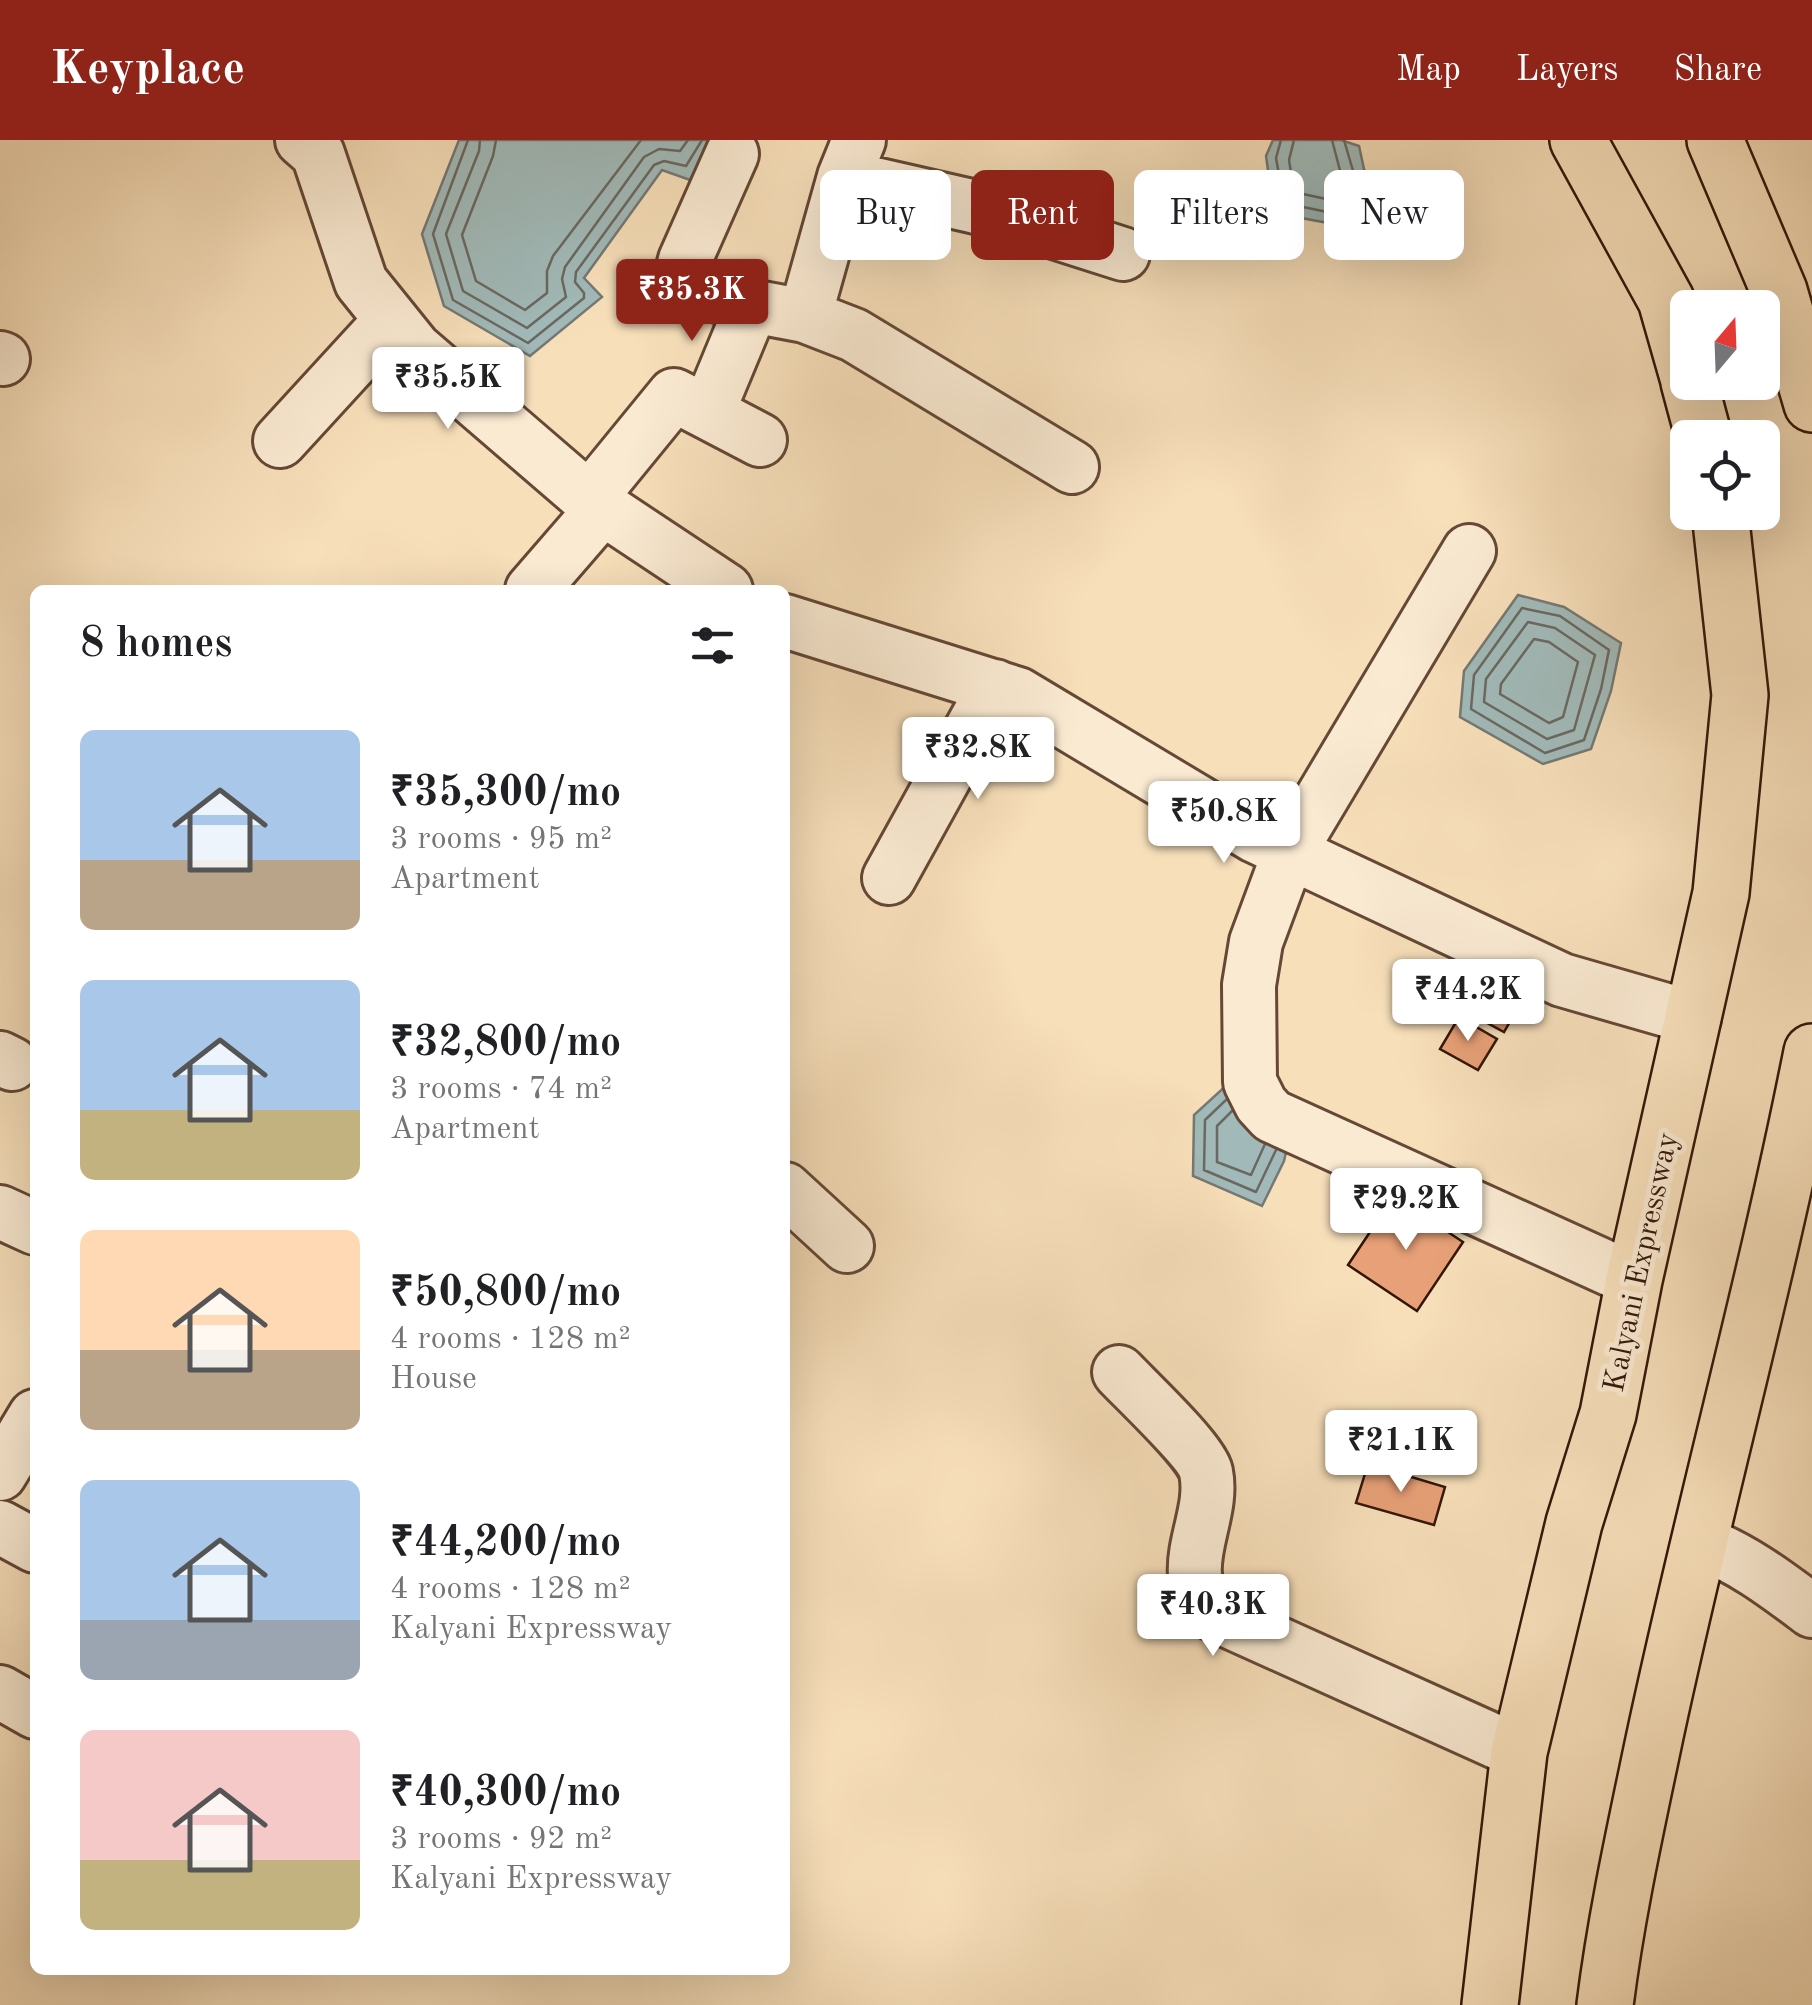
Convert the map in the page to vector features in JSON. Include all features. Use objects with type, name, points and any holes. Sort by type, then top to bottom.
[{"type":"highway","points":[[1578,140],[1666,300],[1670,315]]},
{"type":"highway","points":[[1716,140],[1779,291],[1812,404]]},
{"type":"highway","name":"Kalyani Expressway","points":[[1490,2005],[1519,1752],[1574,1523],[1608,1414],[1721,893],[1740,695],[1722,530]]},
{"type":"highway","points":[[1605,2005],[1614,1930],[1699,1542],[1787,1180],[1812,1052]]},
{"type":"street","points":[[302,140],[318,154],[361,282],[415,349],[596,504],[717,585]]},
{"type":"street","points":[[732,154],[682,271],[684,279],[701,291],[805,316],[854,335],[1072,467]]},
{"type":"street","points":[[805,316],[852,158],[976,207],[1122,254]]},
{"type":"street","points":[[708,412],[752,306]]},
{"type":"street","points":[[280,441],[391,320]]},
{"type":"street","points":[[536,585],[674,395],[760,440]]},
{"type":"street","points":[[1469,551],[1289,852],[1256,942],[1248,985],[1250,1082],[1272,1116],[1634,1280]]},
{"type":"street","points":[[790,623],[1018,694],[1255,836],[1562,980],[1694,1018]]},
{"type":"street","points":[[889,878],[995,686]]},
{"type":"street","points":[[790,1194],[847,1246]]},
{"type":"street","points":[[0,1212],[30,1226]]},
{"type":"street","points":[[1120,1372],[1197,1454],[1206,1471],[1194,1580],[1200,1600],[1213,1614],[1519,1752]]},
{"type":"street","points":[[0,1474],[30,1424]]},
{"type":"street","points":[[0,1526],[30,1543]]},
{"type":"street","points":[[1699,1542],[1764,1575],[1812,1612]]},
{"type":"street","points":[[0,1692],[30,1709]]},
{"type":"water","points":[[459,140],[714,140],[690,180],[662,170],[584,278],[602,297],[530,356],[444,306],[422,234]]},
{"type":"water","points":[[1273,140],[1341,140],[1359,146],[1364,170],[1324,170],[1324,222],[1304,219],[1304,170],[1268,170],[1266,156]]},
{"type":"water","points":[[1518,595],[1564,607],[1621,643],[1611,691],[1591,749],[1543,764],[1460,717],[1464,671]]},
{"type":"water","points":[[1230,1082],[1295,1112],[1284,1161],[1262,1206],[1193,1176],[1194,1115]]},
{"type":"building","points":[[1462,946],[1487,958],[1471,992],[1445,979]]},
{"type":"building","points":[[1490,969],[1528,990],[1504,1032],[1467,1012]]},
{"type":"building","points":[[1459,1017],[1497,1039],[1478,1070],[1440,1049]]},
{"type":"building","points":[[1394,1196],[1463,1242],[1417,1311],[1348,1265]]},
{"type":"building","points":[[1368,1464],[1445,1487],[1434,1525],[1356,1503]]}]
